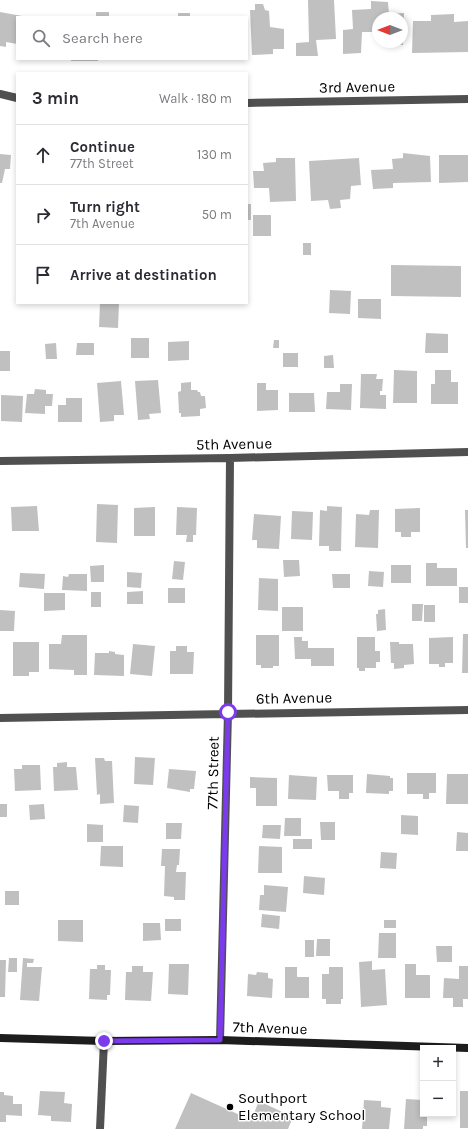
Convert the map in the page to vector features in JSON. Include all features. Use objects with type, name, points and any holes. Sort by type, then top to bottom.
[{"type":"street","points":[[0,94],[16,98]]},
{"type":"street","name":"3rd Avenue","points":[[248,103],[468,99]]},
{"type":"street","name":"5th Avenue","points":[[0,461],[230,458],[468,452]]},
{"type":"street","name":"77th Street","points":[[220,1040],[228,712],[230,458]]},
{"type":"street","name":"6th Avenue","points":[[0,718],[228,712],[468,710]]},
{"type":"street","name":"7th Avenue","points":[[0,1038],[104,1041],[220,1040],[468,1048]]},
{"type":"street","points":[[100,1129],[104,1041]]},
{"type":"building","points":[[308,0],[334,0],[336,39],[316,40],[318,56],[296,56],[296,43],[309,42]]},
{"type":"building","points":[[371,1],[388,2],[389,12],[372,12],[372,32],[362,32],[361,53],[343,54],[343,30],[353,29],[352,10],[371,9]]},
{"type":"building","points":[[255,4],[263,4],[265,10],[269,11],[270,27],[284,29],[284,49],[273,49],[273,54],[252,55],[250,10],[255,10]]},
{"type":"building","points":[[0,12],[22,16],[16,16],[16,44],[6,42],[6,47],[0,46]]},
{"type":"building","points":[[96,12],[109,12],[109,16],[96,16]]},
{"type":"building","points":[[178,13],[190,13],[190,16],[178,16]]},
{"type":"building","points":[[454,14],[454,22],[468,21],[468,52],[412,53],[413,21],[431,21],[431,15]]},
{"type":"building","points":[[71,60],[98,60],[98,61]]},
{"type":"building","points":[[403,153],[430,156],[431,182],[393,183],[393,188],[373,189],[371,170],[393,169],[392,159],[403,158]]},
{"type":"building","points":[[0,154],[11,155],[10,169],[5,169],[2,183],[0,183]]},
{"type":"building","points":[[439,155],[468,155],[468,182],[439,183]]},
{"type":"building","points":[[276,158],[295,158],[296,201],[270,202],[269,188],[254,188],[253,171],[264,171],[263,163],[276,162]]},
{"type":"building","points":[[359,158],[361,185],[351,186],[350,199],[340,200],[341,208],[330,209],[328,200],[311,201],[309,161]]},
{"type":"building","points":[[248,204],[251,204],[251,220],[248,220]]},
{"type":"building","points":[[253,215],[271,215],[271,236],[253,236]]},
{"type":"building","points":[[303,243],[311,243],[311,255],[303,255]]},
{"type":"building","points":[[391,265],[461,266],[461,297],[391,296]]},
{"type":"building","points":[[330,290],[351,291],[350,314],[329,313]]},
{"type":"building","points":[[358,299],[381,299],[381,319],[358,318]]},
{"type":"building","points":[[100,304],[119,304],[118,328],[99,327]]},
{"type":"building","points":[[426,333],[448,334],[448,353],[425,353]]},
{"type":"building","points":[[131,338],[149,338],[149,358],[131,358]]},
{"type":"building","points":[[274,340],[279,340],[279,348],[273,348]]},
{"type":"building","points":[[189,341],[189,360],[168,361],[168,342]]},
{"type":"building","points":[[56,343],[57,359],[46,359],[45,344]]},
{"type":"building","points":[[77,343],[94,343],[94,355],[76,355]]},
{"type":"building","points":[[0,351],[10,351],[10,371],[0,371]]},
{"type":"building","points":[[283,353],[298,353],[298,367],[283,367]]},
{"type":"building","points":[[333,355],[334,368],[324,368],[324,356]]},
{"type":"building","points":[[394,370],[417,371],[417,403],[393,403]]},
{"type":"building","points":[[435,370],[451,370],[451,382],[458,382],[458,404],[431,404],[431,384],[435,384]]},
{"type":"building","points":[[361,374],[377,374],[376,379],[383,379],[382,391],[380,391],[380,395],[386,395],[386,409],[360,408]]},
{"type":"building","points":[[158,380],[161,413],[149,414],[150,419],[138,420],[135,381]]},
{"type":"building","points":[[121,381],[124,415],[114,415],[114,421],[100,422],[97,383]]},
{"type":"building","points":[[191,382],[191,390],[197,390],[200,392],[201,396],[205,396],[206,408],[200,409],[200,416],[181,417],[181,413],[179,413],[178,392],[181,391],[181,383]]},
{"type":"building","points":[[257,383],[266,383],[266,390],[278,390],[278,410],[257,411]]},
{"type":"building","points":[[340,384],[352,384],[351,410],[326,409],[327,392],[340,392]]},
{"type":"building","points":[[35,389],[46,390],[46,394],[53,394],[52,406],[45,406],[45,414],[25,413],[27,394],[34,394]]},
{"type":"building","points":[[289,393],[314,393],[315,412],[289,412]]},
{"type":"building","points":[[1,395],[23,396],[22,422],[1,421]]},
{"type":"building","points":[[66,398],[82,398],[82,422],[58,422],[58,405],[66,405]]},
{"type":"building","points":[[97,504],[118,505],[117,543],[96,542]]},
{"type":"building","points":[[37,506],[39,531],[12,531],[11,507]]},
{"type":"building","points":[[327,506],[342,507],[341,551],[329,551],[329,546],[319,546],[320,510],[327,511]]},
{"type":"building","points":[[155,507],[155,536],[134,536],[134,508]]},
{"type":"building","points":[[177,507],[197,508],[196,535],[193,535],[193,542],[186,542],[187,535],[176,535]]},
{"type":"building","points":[[420,508],[420,532],[411,532],[411,537],[401,537],[401,532],[395,532],[395,509]]},
{"type":"building","points":[[370,510],[379,510],[378,548],[355,547],[356,514],[369,515]]},
{"type":"building","points":[[465,510],[468,510],[468,548],[466,548]]},
{"type":"building","points":[[292,511],[313,512],[312,540],[291,539]]},
{"type":"building","points":[[254,514],[281,516],[279,549],[257,548],[257,540],[252,540]]},
{"type":"building","points":[[283,560],[299,560],[300,576],[284,577]]},
{"type":"building","points":[[174,561],[185,562],[183,580],[172,579]]},
{"type":"building","points":[[426,563],[437,563],[437,568],[457,568],[457,586],[426,586]]},
{"type":"building","points":[[104,565],[104,582],[91,582],[90,566]]},
{"type":"building","points":[[391,565],[411,565],[411,583],[391,583]]},
{"type":"building","points":[[369,571],[384,572],[383,587],[368,586]]},
{"type":"building","points":[[127,572],[142,573],[141,588],[127,587]]},
{"type":"building","points":[[20,573],[45,574],[44,589],[19,587]]},
{"type":"building","points":[[69,574],[87,574],[87,591],[62,590],[63,576],[68,577]]},
{"type":"building","points":[[332,574],[350,574],[350,588],[333,588]]},
{"type":"building","points":[[259,578],[278,579],[278,611],[258,610]]},
{"type":"building","points":[[459,587],[468,587],[468,603],[459,603]]},
{"type":"building","points":[[168,588],[185,588],[185,603],[168,603]]},
{"type":"building","points":[[143,591],[143,604],[127,604],[127,592]]},
{"type":"building","points":[[91,592],[101,592],[101,607],[91,607]]},
{"type":"building","points":[[44,593],[65,593],[65,610],[44,611]]},
{"type":"building","points":[[412,604],[423,604],[422,621],[412,621]]},
{"type":"building","points":[[424,605],[435,605],[435,622],[424,622]]},
{"type":"building","points":[[282,607],[303,607],[303,631],[282,631]]},
{"type":"building","points":[[385,609],[386,630],[377,631],[376,614],[378,614],[378,610]]},
{"type":"building","points":[[0,610],[15,611],[14,631],[0,631]]},
{"type":"building","points":[[463,634],[468,634],[468,673],[462,673]]},
{"type":"building","points":[[62,635],[87,635],[87,675],[74,675],[74,670],[49,669],[49,644],[61,644]]},
{"type":"building","points":[[256,635],[279,635],[279,666],[273,666],[273,668],[261,668],[261,665],[256,665]]},
{"type":"building","points":[[294,637],[302,637],[302,641],[308,641],[308,648],[334,648],[334,666],[311,666],[311,659],[295,659]]},
{"type":"building","points":[[357,637],[375,637],[375,651],[380,651],[380,662],[376,662],[376,668],[365,668],[365,671],[359,671],[359,668],[357,668]]},
{"type":"building","points":[[453,637],[453,663],[445,663],[445,667],[439,667],[439,664],[429,664],[429,638]]},
{"type":"building","points":[[13,642],[39,642],[39,672],[29,672],[29,676],[13,676]]},
{"type":"building","points":[[390,642],[399,642],[399,644],[413,644],[414,664],[404,665],[404,668],[394,669],[394,663],[391,663]]},
{"type":"building","points":[[133,644],[155,646],[152,676],[130,674]]},
{"type":"building","points":[[176,646],[187,646],[187,652],[194,652],[193,674],[170,674],[170,651],[176,651]]},
{"type":"building","points":[[109,651],[115,652],[115,654],[124,655],[124,676],[94,675],[95,653],[109,653]]},
{"type":"building","points":[[135,757],[155,758],[153,785],[134,784]]},
{"type":"building","points":[[95,758],[104,758],[105,761],[112,761],[114,803],[100,804],[100,794],[97,795]]},
{"type":"building","points":[[67,762],[67,767],[76,767],[78,790],[54,791],[53,767],[57,767],[57,763]]},
{"type":"building","points":[[22,765],[40,765],[41,790],[15,791],[14,769],[22,769]]},
{"type":"building","points":[[169,769],[196,771],[194,789],[190,789],[190,792],[167,788]]},
{"type":"building","points":[[407,773],[436,773],[436,793],[429,793],[429,799],[423,799],[423,794],[407,794]]},
{"type":"building","points":[[367,774],[390,776],[390,778],[393,778],[393,791],[389,791],[389,794],[366,793]]},
{"type":"building","points":[[447,774],[468,774],[468,804],[446,804]]},
{"type":"building","points":[[289,775],[317,777],[316,800],[288,799]]},
{"type":"building","points":[[327,775],[353,775],[353,793],[349,793],[349,799],[339,799],[339,791],[328,791]]},
{"type":"building","points":[[250,777],[277,778],[277,806],[256,806],[256,788],[250,788]]},
{"type":"building","points":[[0,804],[7,804],[7,817],[0,817]]},
{"type":"building","points":[[44,804],[45,819],[30,820],[29,805]]},
{"type":"building","points":[[124,805],[139,806],[138,823],[123,822]]},
{"type":"building","points":[[401,815],[418,816],[418,835],[401,834]]},
{"type":"building","points":[[285,818],[301,818],[301,836],[284,836]]},
{"type":"building","points":[[320,822],[335,822],[335,840],[321,840]]},
{"type":"building","points":[[166,823],[182,823],[181,839],[166,839]]},
{"type":"building","points":[[87,824],[103,825],[103,842],[87,842]]},
{"type":"building","points":[[263,825],[281,825],[280,839],[262,838]]},
{"type":"building","points":[[457,832],[468,833],[468,851],[456,851]]},
{"type":"building","points":[[293,839],[312,839],[312,849],[293,849]]},
{"type":"building","points":[[101,846],[123,846],[123,867],[100,866]]},
{"type":"building","points":[[259,846],[282,847],[282,873],[258,873]]},
{"type":"building","points":[[162,849],[180,849],[179,865],[177,865],[176,872],[186,872],[185,900],[174,900],[174,897],[164,896],[165,866],[161,866]]},
{"type":"building","points":[[381,852],[397,853],[396,869],[380,868]]},
{"type":"building","points":[[304,876],[325,878],[324,895],[303,893]]},
{"type":"building","points":[[264,885],[288,887],[286,912],[259,910],[260,895],[264,895]]},
{"type":"building","points":[[5,891],[19,891],[19,905],[5,905]]},
{"type":"building","points":[[262,914],[280,916],[279,929],[261,927]]},
{"type":"building","points":[[165,919],[181,919],[181,931],[165,931]]},
{"type":"building","points":[[58,920],[83,920],[83,942],[58,941]]},
{"type":"building","points":[[384,920],[396,920],[396,928],[384,928]]},
{"type":"building","points":[[143,923],[160,923],[161,940],[143,941]]},
{"type":"building","points":[[379,933],[396,933],[396,958],[378,958]]},
{"type":"building","points":[[317,939],[330,939],[330,956],[316,956]]},
{"type":"building","points":[[305,940],[314,940],[314,957],[305,957]]},
{"type":"building","points":[[436,946],[452,946],[452,962],[437,962]]},
{"type":"building","points":[[9,958],[17,958],[17,972],[8,972]]},
{"type":"building","points":[[23,958],[34,959],[33,963],[27,963],[27,967],[42,967],[39,1001],[20,1000]]},
{"type":"building","points":[[0,960],[6,960],[5,997],[0,997]]},
{"type":"building","points":[[372,961],[372,970],[385,969],[387,1005],[361,1007],[359,962]]},
{"type":"building","points":[[169,964],[189,964],[188,995],[168,994]]},
{"type":"building","points":[[405,964],[416,964],[416,975],[430,975],[430,998],[405,998]]},
{"type":"building","points":[[97,965],[105,965],[105,970],[111,970],[110,995],[107,995],[107,1000],[89,999],[90,969],[97,969]]},
{"type":"building","points":[[132,966],[143,966],[143,972],[153,972],[151,1001],[125,1000],[126,972],[132,972]]},
{"type":"building","points":[[459,966],[468,966],[468,999],[463,999],[463,1007],[453,1007],[453,998],[443,998],[444,978],[459,979]]},
{"type":"building","points":[[285,967],[297,967],[297,977],[309,977],[309,998],[285,998]]},
{"type":"building","points":[[329,967],[343,967],[343,999],[341,999],[341,1004],[326,1004],[326,999],[322,999],[322,974],[329,974]]},
{"type":"building","points":[[257,972],[268,973],[268,978],[273,979],[272,998],[247,996],[248,974],[256,975]]},
{"type":"building","points":[[40,1091],[65,1092],[64,1103],[72,1104],[71,1122],[51,1121],[51,1116],[38,1115]]},
{"type":"building","points":[[460,1091],[468,1091],[468,1128],[460,1128]]},
{"type":"building","points":[[0,1092],[4,1092],[4,1095],[13,1096],[13,1104],[22,1104],[22,1116],[6,1115],[6,1122],[0,1122]]},
{"type":"building","name":"Southport Elementary School","points":[[191,1093],[251,1120],[259,1101],[293,1117],[288,1129],[175,1129]]},
{"type":"building","points":[[406,1099],[420,1100],[420,1117],[427,1117],[427,1126],[423,1126],[423,1129],[404,1129]]},
{"type":"building","points":[[364,1100],[381,1101],[381,1107],[391,1108],[389,1129],[362,1129]]},
{"type":"place","name":"Southport Elementary School","points":[[230,1107]]},
{"type":"route","points":[[104,1041],[220,1040],[228,712]]}]
